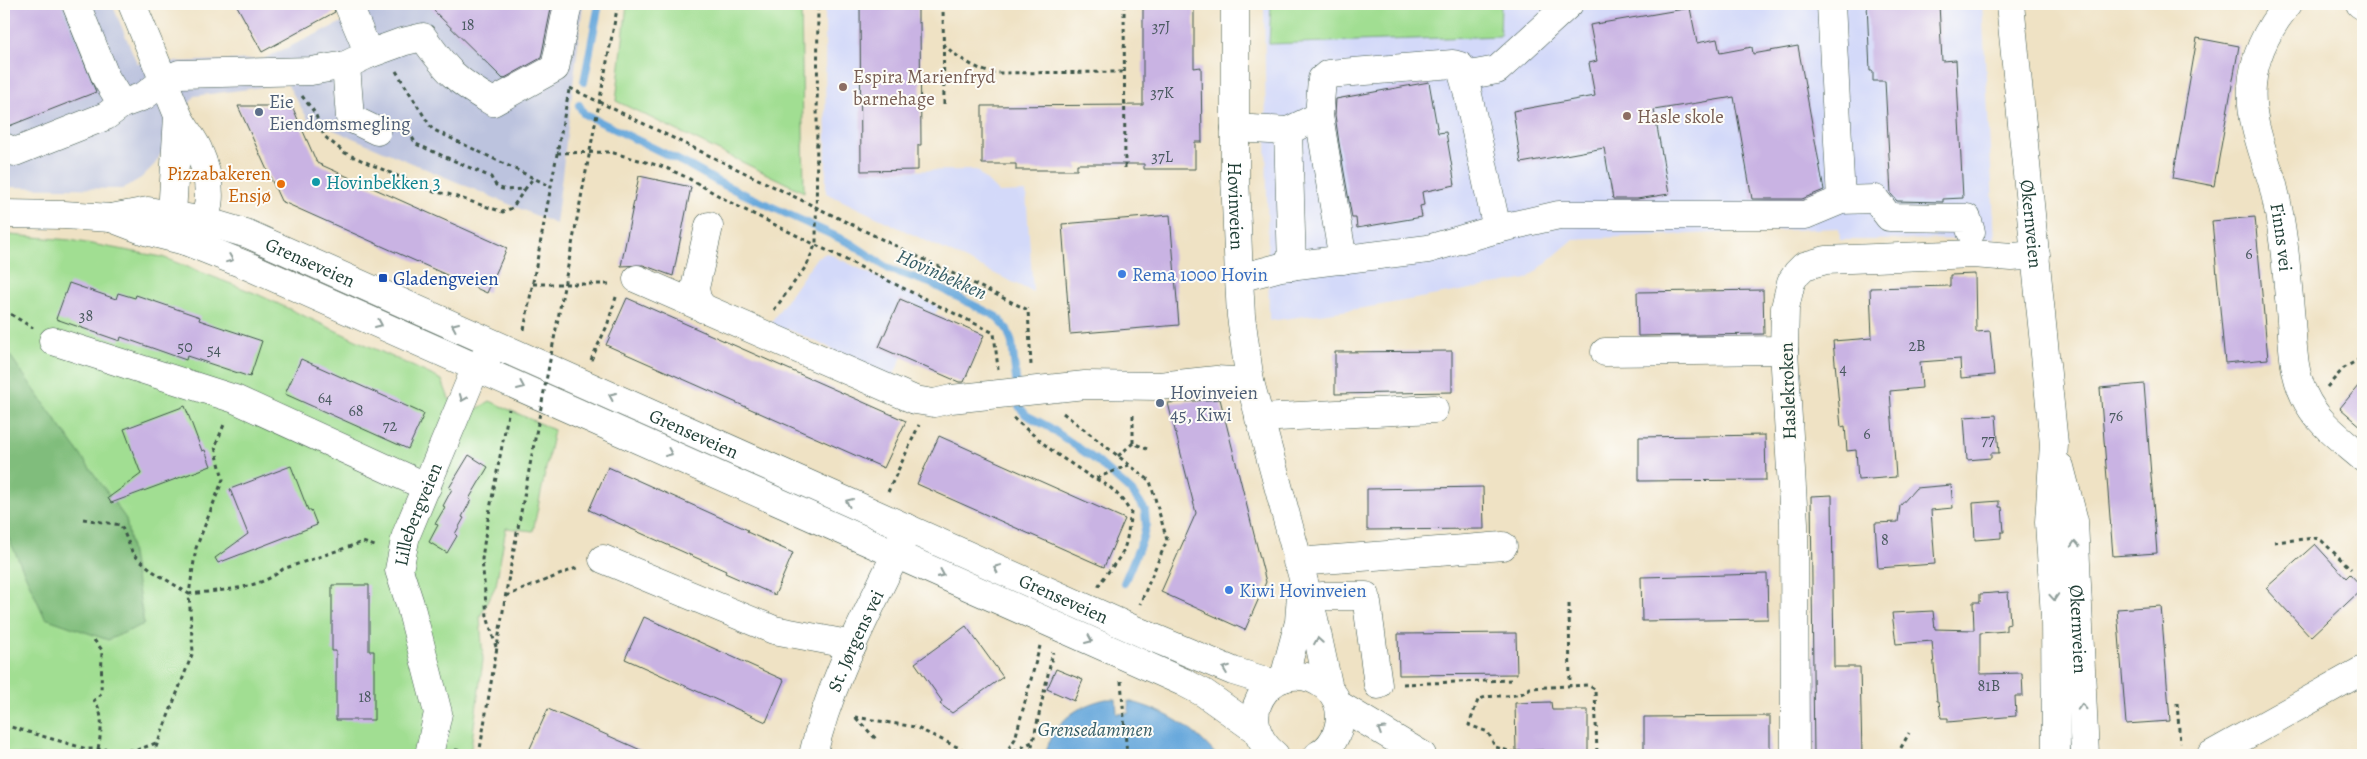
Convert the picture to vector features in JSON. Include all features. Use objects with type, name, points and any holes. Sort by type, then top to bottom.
[{"type":"main road","points":[[76,4],[106,78],[122,104]]},
{"type":"main road","points":[[132,4],[178,116],[197,148],[206,173],[208,202],[204,221],[196,234],[185,241],[175,227],[172,214],[178,116]]},
{"type":"main road","points":[[348,4],[358,59],[350,118],[390,129]]},
{"type":"main road","points":[[4,147],[14,152],[106,116],[122,104],[144,96],[164,80],[179,74],[311,70],[358,59],[402,42],[423,37],[447,70],[464,86],[492,102],[555,68],[568,4]]},
{"type":"main road","name":"Hovinveien","points":[[1235,4],[1241,316],[1250,382],[1307,580],[1314,619],[1334,697],[1338,730],[1326,754]]},
{"type":"main road","points":[[1464,76],[1497,70],[1569,4]]},
{"type":"main road","points":[[1831,4],[1841,200]]},
{"type":"main road","name":"Økernveien","points":[[2010,4],[2054,444],[2049,522],[2056,617],[2056,755]]},
{"type":"main road","name":"Finns vei","points":[[2288,4],[2268,30],[2261,46],[2252,86],[2255,125],[2273,186],[2281,227],[2295,366],[2299,381],[2310,406],[2329,429],[2363,458]]},
{"type":"main road","points":[[1343,260],[1319,116],[1322,79],[1328,74],[1453,64],[1460,66],[1464,76],[1496,229]]},
{"type":"main road","points":[[1236,128],[1288,131],[1319,116]]},
{"type":"main road","points":[[1288,131],[1292,266]]},
{"type":"main road","points":[[1239,278],[1292,266],[1428,249],[1496,229],[1560,215],[1806,215],[1841,200],[1875,199],[1889,217],[1967,218],[1971,232]]},
{"type":"main road","name":"Grenseveien","points":[[4,214],[111,218],[148,211],[204,221],[248,234],[511,342],[908,528],[1193,656],[1278,680]]},
{"type":"main road","name":"Grenseveien","points":[[111,218],[145,231],[185,241],[248,266],[1183,682],[1204,693],[1266,747]]},
{"type":"main road","points":[[704,309],[697,299],[696,288],[709,226]]},
{"type":"main road","name":"Haslekroken","points":[[1795,755],[1794,523],[1784,350],[1788,293],[1791,282],[1804,266],[1826,260],[1973,254],[2012,257],[2036,255]]},
{"type":"main road","points":[[631,281],[704,309],[915,400],[929,402],[1085,385],[1160,395],[1216,380],[1250,382]]},
{"type":"main road","points":[[53,341],[235,398],[426,486]]},
{"type":"main road","name":"Lillebergveien","points":[[429,755],[438,713],[410,604],[399,570],[401,557],[406,535],[476,367],[488,353],[511,342]]},
{"type":"main road","points":[[1605,352],[1784,350]]},
{"type":"main road","points":[[1259,418],[1434,409]]},
{"type":"main road","name":"Økernveien","points":[[2054,444],[2074,521],[2084,755]]},
{"type":"main road","name":"St. Jørgens vei","points":[[813,755],[827,702],[837,677],[854,645],[908,528]]},
{"type":"main road","points":[[1307,580],[1503,546]]},
{"type":"main road","points":[[603,559],[774,630],[854,645]]},
{"type":"main road","points":[[1307,580],[1366,596],[1378,685]]},
{"type":"main road","name":"Hovinveien","points":[[1278,680],[1299,622],[1307,580]]},
{"type":"main road","points":[[2211,755],[2363,670]]},
{"type":"main road","points":[[1266,747],[1254,717],[1257,704],[1263,693],[1278,680],[1296,675],[1308,677],[1334,697],[1422,755]]},
{"type":"path","points":[[478,755],[505,596],[618,4]]},
{"type":"path","points":[[758,332],[807,265],[816,244],[818,4]]},
{"type":"path","points":[[943,4],[944,104]]},
{"type":"path","points":[[1124,4],[1125,170]]},
{"type":"path","points":[[943,44],[961,59],[991,73],[1125,72]]},
{"type":"path","points":[[396,70],[432,129],[550,186]]},
{"type":"path","points":[[511,342],[533,284],[571,78]]},
{"type":"path","points":[[569,88],[1028,310],[1017,392],[1004,410],[1055,453],[1094,479],[1110,485],[1121,497],[1131,513],[1126,543],[1120,557],[1105,575],[1094,594]]},
{"type":"path","points":[[390,129],[409,132],[416,144],[491,177],[495,186],[500,189],[525,189]]},
{"type":"path","points":[[557,153],[610,152],[664,167],[686,177],[735,205],[994,332],[1017,392],[1118,456],[1150,480],[1167,540],[1137,613]]},
{"type":"path","points":[[486,208],[502,212],[512,208],[534,177]]},
{"type":"path","points":[[533,284],[631,281]]},
{"type":"path","points":[[588,367],[607,326],[617,295],[631,281]]},
{"type":"path","points":[[4,310],[53,341]]},
{"type":"path","points":[[2310,406],[2344,368],[2363,358]]},
{"type":"path","points":[[153,755],[193,652],[189,594],[196,548],[223,479],[215,447],[235,398]]},
{"type":"path","points":[[496,647],[487,616],[482,559],[510,401]]},
{"type":"path","points":[[885,500],[929,402]]},
{"type":"path","points":[[1118,456],[1133,443],[1133,408]]},
{"type":"path","points":[[1133,443],[1147,449]]},
{"type":"path","points":[[1094,479],[1129,464]]},
{"type":"path","points":[[83,519],[121,525],[133,554],[154,572],[189,594],[250,585],[274,577],[283,569],[363,542],[401,557]]},
{"type":"path","points":[[2274,542],[2315,538],[2322,540],[2351,569]]},
{"type":"path","points":[[505,596],[596,560],[603,559]]},
{"type":"path","points":[[1570,604],[1570,686]]},
{"type":"path","points":[[1006,755],[1015,739],[1042,638]]},
{"type":"path","points":[[94,640],[102,650],[101,693],[94,700],[98,706],[101,719],[98,749]]},
{"type":"path","points":[[1030,755],[1055,644]]},
{"type":"path","points":[[1122,674],[1127,755]]},
{"type":"path","points":[[1378,685],[1512,680]]},
{"type":"path","points":[[1523,755],[1495,747],[1488,732],[1469,725],[1478,700],[1485,696],[1517,696],[1524,694],[1530,688],[1587,685],[1595,690],[1596,755]]},
{"type":"path","points":[[827,702],[855,717],[877,740]]},
{"type":"path","points":[[2177,703],[2180,743]]},
{"type":"path","points":[[855,717],[915,727],[974,755]]},
{"type":"path","points":[[4,725],[87,748],[137,750],[157,743]]},
{"type":"path","points":[[1897,755],[1909,732]]},
{"type":"path","points":[[1006,755],[1032,741]]},
{"type":"shaded area","points":[[4,4],[112,4],[137,63],[263,59],[381,4],[583,4],[556,224],[308,119],[287,84],[194,96],[155,164],[141,178],[122,189],[4,187]]},
{"type":"shaded area","name":"Espira Marienfryd barnehage","points":[[825,4],[860,4],[861,171],[976,170],[999,193],[1026,192],[1033,292],[826,193]]},
{"type":"shaded area","name":"Hasle skole","points":[[1264,4],[1982,4],[1995,239],[1840,240],[1839,228],[1574,239],[1527,279],[1364,308],[1269,321]]},
{"type":"shaded area","points":[[827,253],[939,307],[935,314],[900,299],[879,347],[902,357],[890,383],[826,346],[787,329],[776,332],[767,328],[817,257]]},
{"type":"green space","points":[[627,4],[801,4],[804,192],[616,101]]},
{"type":"green space","points":[[1271,4],[1501,4],[1500,36],[1269,44]]},
{"type":"green space","points":[[4,236],[70,240],[162,257],[257,294],[442,380],[449,399],[477,409],[490,401],[554,430],[533,531],[506,528],[496,585],[480,617],[483,660],[470,755],[4,755]]},
{"type":"green space","points":[[4,347],[126,519],[144,624],[108,640],[45,618],[4,528]]},
{"type":"water","name":"Grensedammen","points":[[1106,699],[1116,699],[1117,714],[1129,713],[1128,701],[1166,715],[1198,736],[1216,755],[1045,755],[1054,734],[1067,718],[1085,706]]},
{"type":"building","points":[[4,4],[61,4],[96,92],[4,128]]},
{"type":"building","points":[[236,4],[333,4],[335,12],[262,52]]},
{"type":"building","points":[[427,4],[552,4],[541,58],[503,79]]},
{"type":"building","points":[[860,4],[918,4],[918,23],[920,22],[921,145],[918,145],[918,170],[861,171]]},
{"type":"building","points":[[1143,4],[1194,4],[1194,68],[1201,67],[1202,142],[1195,142],[1195,169],[1144,169],[1144,164],[1077,164],[1077,170],[1016,170],[1016,164],[982,164],[982,106],[1143,105]]},
{"type":"building","points":[[1867,4],[1939,4],[1942,61],[1956,60],[1963,198],[1943,199],[1943,202],[1897,201],[1891,194],[1885,81],[1873,81],[1873,71],[1870,71]]},
{"type":"building","points":[[1690,8],[1697,43],[1717,39],[1720,53],[1752,47],[1753,54],[1798,46],[1824,190],[1802,199],[1752,199],[1734,97],[1654,110],[1669,194],[1637,199],[1613,199],[1604,148],[1521,163],[1513,111],[1595,96],[1589,63],[1597,61],[1590,25]]},
{"type":"building","points":[[2197,38],[2239,46],[2214,186],[2173,178]]},
{"type":"building","points":[[1429,82],[1438,133],[1446,132],[1455,185],[1422,192],[1424,205],[1420,206],[1422,217],[1357,228],[1356,218],[1352,218],[1339,143],[1335,115],[1336,99]]},
{"type":"building","name":"Hovinbekken 3","points":[[238,106],[292,106],[317,163],[507,248],[487,293],[281,201]]},
{"type":"building","points":[[639,176],[691,187],[673,276],[643,265],[621,266]]},
{"type":"building","points":[[1170,215],[1179,325],[1070,334],[1062,224]]},
{"type":"building","points":[[2255,217],[2268,359],[2225,363],[2212,221]]},
{"type":"building","points":[[1975,274],[1976,332],[1990,331],[1994,375],[1961,378],[1960,359],[1920,362],[1922,388],[1890,391],[1896,477],[1858,480],[1856,450],[1847,451],[1845,426],[1841,427],[1833,341],[1872,338],[1870,288],[1950,286],[1950,275]]},
{"type":"building","points":[[69,283],[116,299],[118,293],[135,298],[136,295],[200,317],[199,320],[262,341],[250,377],[187,356],[186,360],[121,337],[120,341],[56,319]]},
{"type":"building","points":[[1763,290],[1764,334],[1638,336],[1637,292]]},
{"type":"building","points":[[627,298],[906,421],[884,468],[606,345]]},
{"type":"building","points":[[900,299],[984,335],[964,382],[959,382],[879,347]]},
{"type":"building","points":[[1452,351],[1452,392],[1335,394],[1335,352]]},
{"type":"building","points":[[301,359],[424,414],[408,449],[285,394]]},
{"type":"building","points":[[2363,380],[2363,428],[2340,408]]},
{"type":"building","points":[[2144,384],[2157,553],[2113,556],[2100,388]]},
{"type":"building","points":[[1220,399],[1266,582],[1245,630],[1161,592],[1196,513],[1168,403]]},
{"type":"building","points":[[185,406],[202,451],[205,450],[211,466],[111,503],[108,498],[141,474],[124,429]]},
{"type":"building","points":[[1996,415],[1999,453],[1991,453],[1991,458],[1967,460],[1964,417]]},
{"type":"building","points":[[1765,435],[1766,480],[1639,481],[1639,437]]},
{"type":"building","points":[[939,436],[1125,519],[1104,567],[917,484]]},
{"type":"building","points":[[469,455],[488,467],[469,499],[471,500],[462,517],[464,518],[455,534],[457,536],[447,553],[429,542],[438,525],[435,524],[445,507],[443,506],[452,489],[449,488]]},
{"type":"building","points":[[291,466],[308,510],[311,510],[317,525],[218,563],[215,558],[248,534],[230,489]]},
{"type":"building","points":[[608,467],[748,530],[747,532],[793,553],[775,595],[589,510]]},
{"type":"building","points":[[1951,485],[1953,508],[1931,510],[1935,564],[1878,568],[1875,523],[1898,522],[1900,506],[1916,488]]},
{"type":"building","points":[[1483,487],[1484,529],[1367,530],[1367,489]]},
{"type":"building","points":[[1832,495],[1834,667],[1860,667],[1862,755],[1814,755],[1811,496]]},
{"type":"building","points":[[1999,501],[1999,507],[2002,507],[2004,532],[2001,532],[2001,538],[1975,540],[1973,503]]},
{"type":"building","points":[[2315,544],[2346,578],[2350,574],[2363,588],[2311,637],[2266,588]]},
{"type":"building","points":[[1767,574],[1768,619],[1642,621],[1641,577]]},
{"type":"building","points":[[332,585],[369,585],[369,651],[374,651],[374,720],[336,720],[336,651],[332,651]]},
{"type":"building","points":[[2008,592],[2010,624],[2006,625],[2006,631],[1980,633],[1980,674],[2022,673],[2023,696],[2015,696],[2016,716],[1948,722],[1948,718],[1941,718],[1939,701],[1937,701],[1932,641],[1896,644],[1892,613],[1933,611],[1935,629],[1974,630],[1973,602],[1980,602],[1980,594]]},
{"type":"building","points":[[2161,606],[2170,721],[2126,724],[2117,609]]},
{"type":"building","points":[[644,617],[784,680],[766,722],[625,659]]},
{"type":"building","points":[[966,626],[1003,677],[952,713],[940,704],[942,701],[915,663]]},
{"type":"building","points":[[1516,633],[1517,674],[1399,675],[1398,634]]},
{"type":"building","points":[[1056,669],[1083,680],[1074,701],[1047,689]]},
{"type":"building","points":[[1551,702],[1552,710],[1588,710],[1588,755],[1544,755],[1543,750],[1516,751],[1515,703]]},
{"type":"building","points":[[548,709],[652,755],[527,755]]},
{"type":"building","points":[[1770,716],[1770,755],[1644,755],[1644,717]]},
{"type":"waterway","name":"Hovinbekken","points":[[584,82],[599,4]]},
{"type":"waterway","name":"Hovinbekken","points":[[579,105],[584,114],[690,166],[720,183],[852,244],[889,269],[930,283],[997,317],[1007,329],[1012,343],[1019,406],[1026,415],[1049,427],[1097,461],[1132,492],[1145,510],[1146,524],[1143,538],[1124,583]]},
{"type":"place","name":"Espira Marienfryd barnehage","points":[[843,87]]},
{"type":"place","name":"Eie Eiendomsmegling","points":[[259,112]]},
{"type":"place","name":"Hasle skole","points":[[1627,116]]},
{"type":"place","name":"Hovinbekken 3","points":[[316,182]]},
{"type":"place","name":"Pizzabakeren Ensjø","points":[[281,184]]},
{"type":"place","name":"Rema 1000 Hovin","points":[[1122,274]]},
{"type":"place","name":"Gladengveien","points":[[383,278]]},
{"type":"place","name":"Hovinveien 45, Kiwi","points":[[1160,403]]},
{"type":"place","name":"Kiwi Hovinveien","points":[[1229,590]]}]
